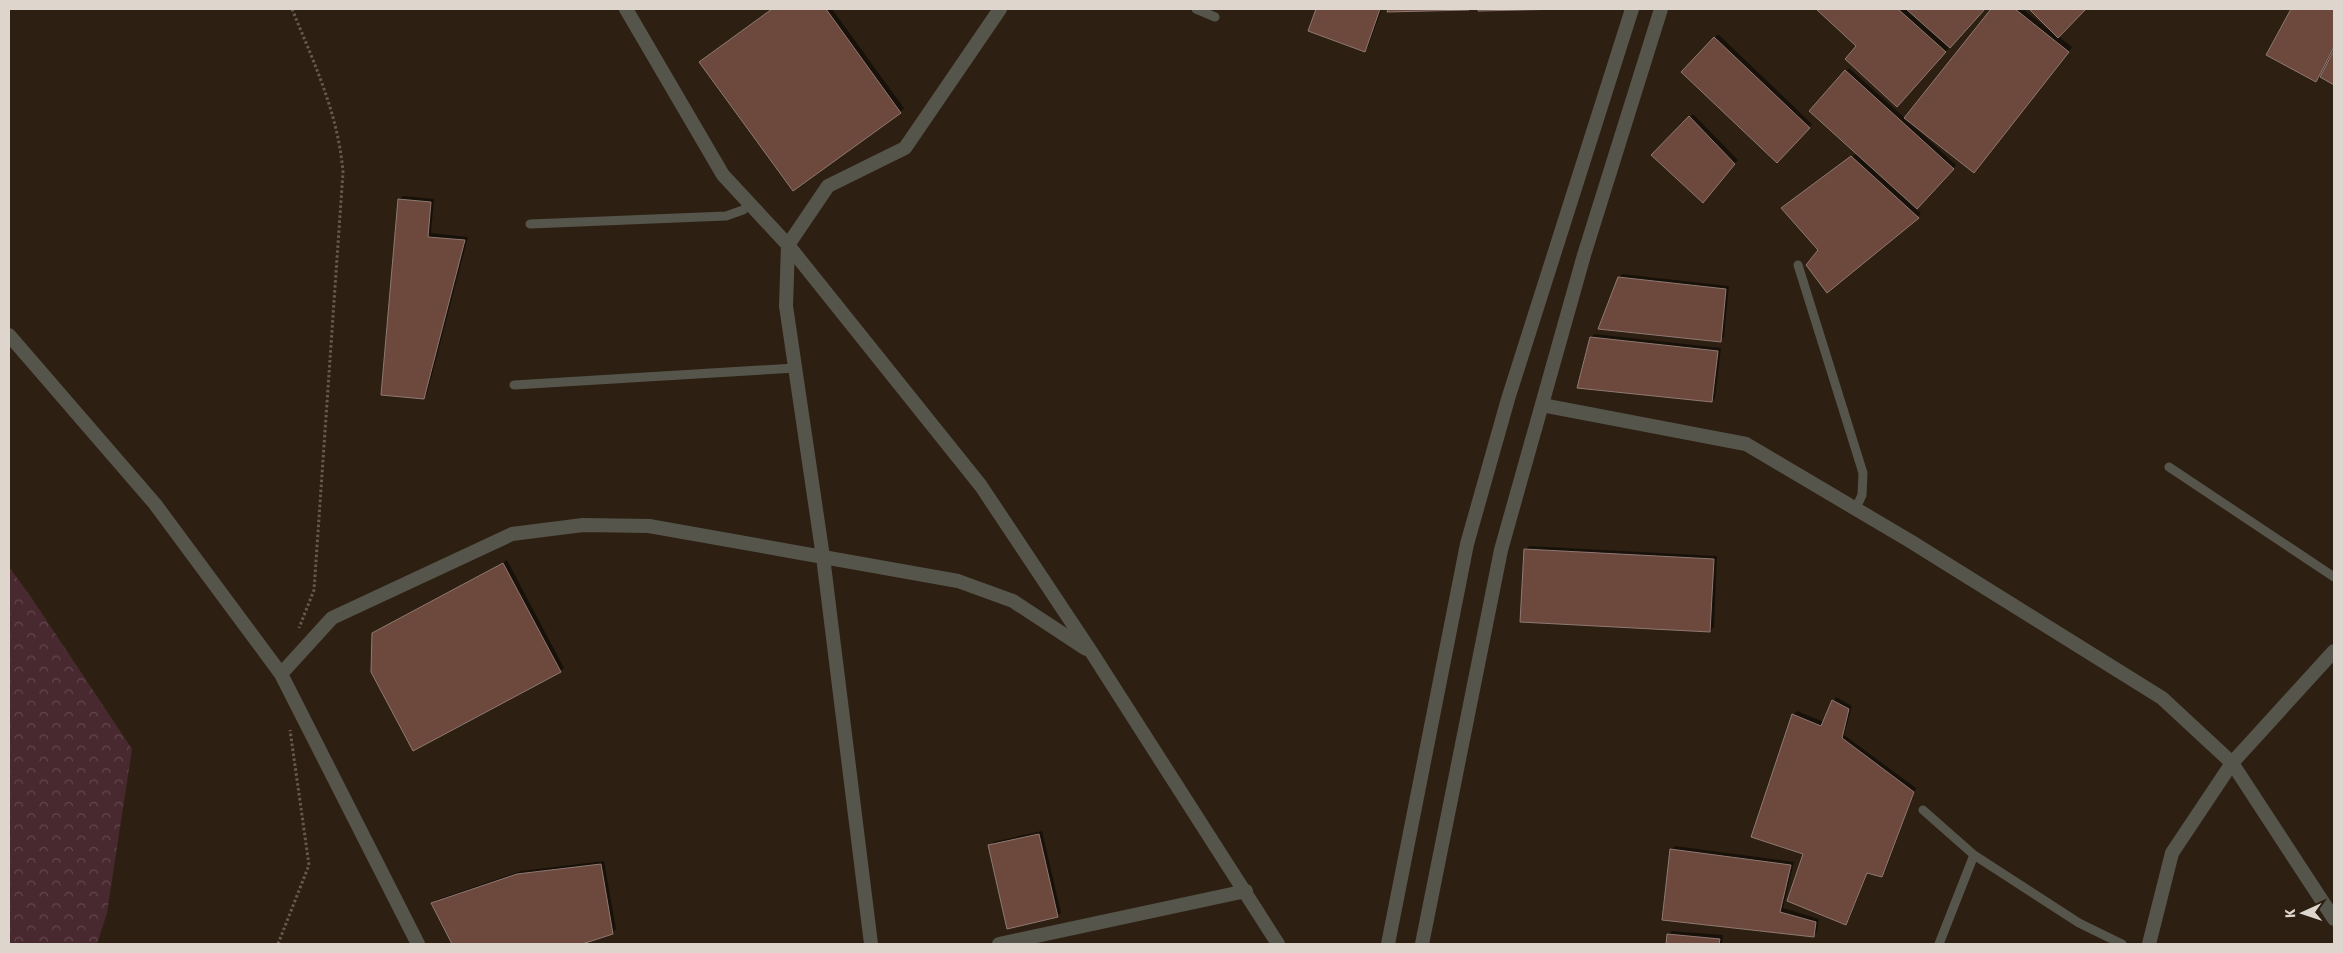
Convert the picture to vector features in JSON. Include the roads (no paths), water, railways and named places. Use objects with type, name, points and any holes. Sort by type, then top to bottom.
[{"type":"street","points":[[626,9],[723,175],[788,245],[981,486],[1092,653],[1246,891],[1278,944]]},
{"type":"street","points":[[871,944],[822,557],[786,306],[788,245],[828,186],[905,148],[1000,9]]},
{"type":"street","points":[[1388,944],[1466,544],[1511,390],[1632,9]]},
{"type":"street","points":[[1422,944],[1501,550],[1584,255],[1661,9]]},
{"type":"street","points":[[9,335],[156,504],[281,674],[418,944]]},
{"type":"street","points":[[1542,405],[1746,444],[1918,546],[2162,698],[2232,762],[2334,920]]},
{"type":"street","points":[[281,674],[332,618],[512,534],[583,525],[649,526],[958,581],[1013,601],[1092,653]]},
{"type":"street","points":[[2149,944],[2172,853],[2232,762],[2334,652]]},
{"type":"street","points":[[999,944],[1246,891]]},
{"type":"lane","points":[[1196,9],[1215,17]]},
{"type":"lane","points":[[530,224],[726,216],[743,210],[750,204]]},
{"type":"lane","points":[[1798,265],[1863,473],[1862,494],[1855,510]]},
{"type":"lane","points":[[514,385],[795,368]]},
{"type":"lane","points":[[2169,468],[2334,577]]},
{"type":"lane","points":[[1923,810],[1974,855],[2079,923],[2122,944]]},
{"type":"lane","points":[[1939,944],[1974,855]]}]
